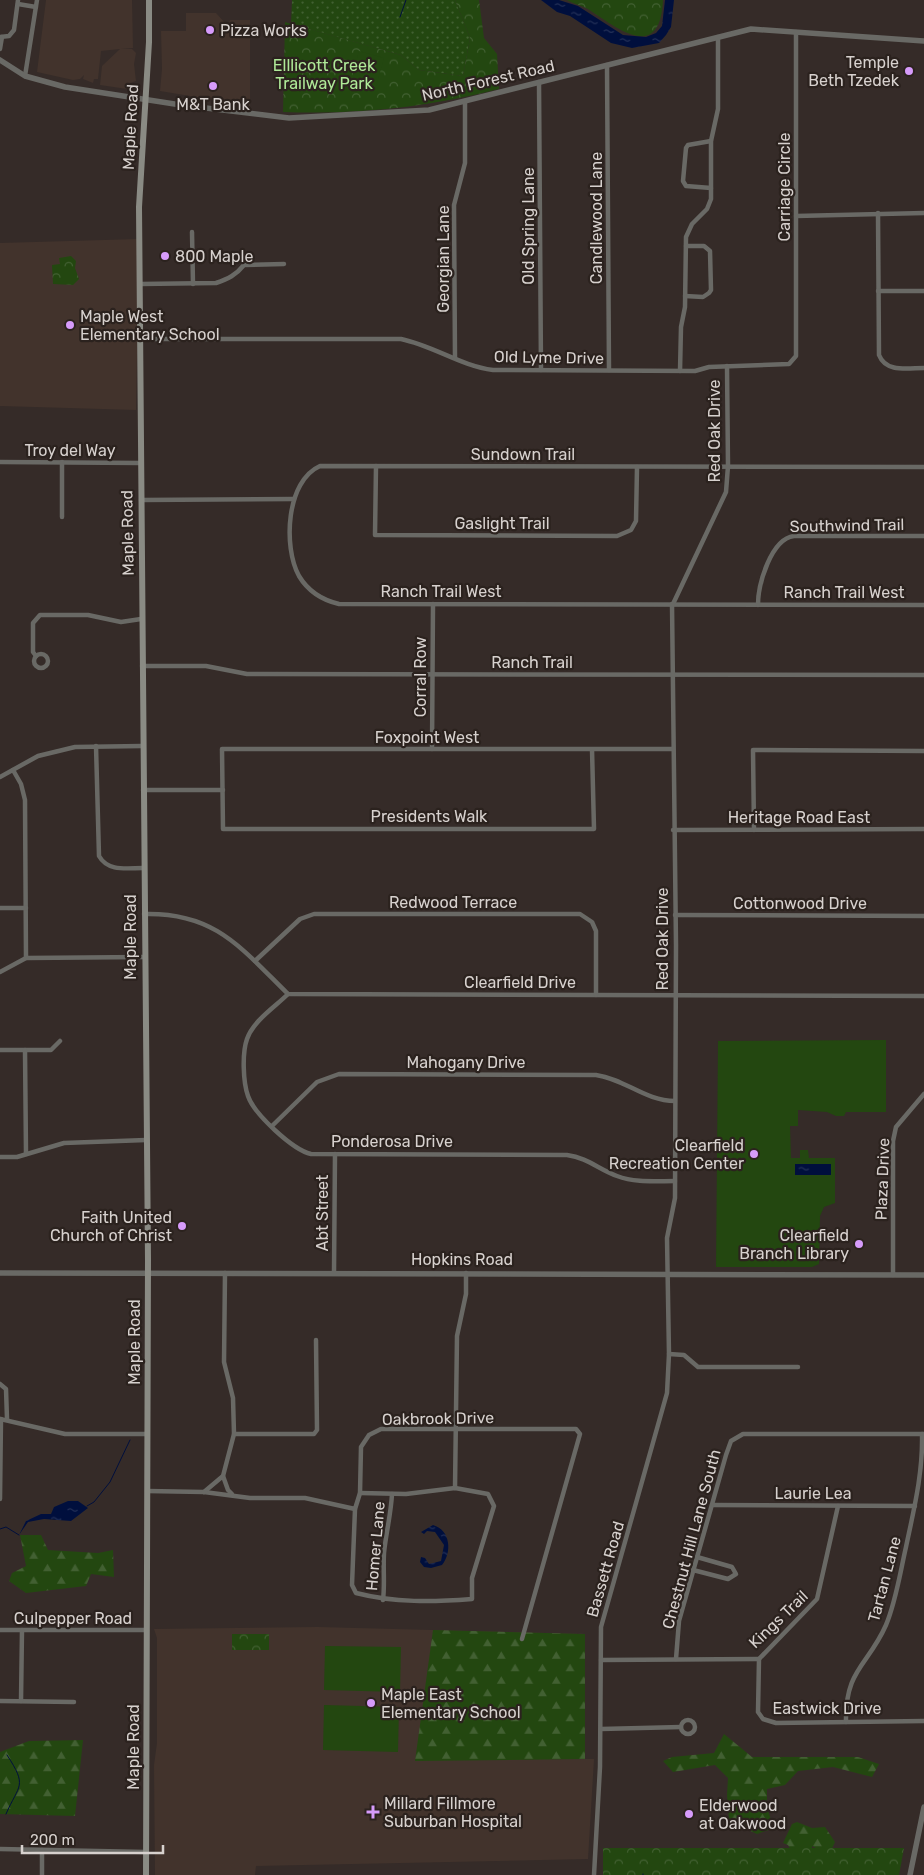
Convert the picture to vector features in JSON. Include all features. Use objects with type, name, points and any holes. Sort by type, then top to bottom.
[{"type":"main road","name":"Maple Road","points":[[146,1875],[148,1272],[143,868],[139,207],[146,100],[149,0]]},
{"type":"street","points":[[25,76],[37,0]]},
{"type":"street","points":[[0,49],[1,37],[8,36],[14,30],[18,2],[36,7]]},
{"type":"street","name":"North Forest Road","points":[[0,60],[25,76],[65,88],[289,118],[429,110],[751,29],[924,41]]},
{"type":"street","name":"Carriage Circle","points":[[796,32],[796,342]]},
{"type":"street","points":[[680,371],[680,327],[685,296],[686,246],[689,230],[710,205],[711,142],[718,109],[718,38]]},
{"type":"street","name":"Candlewood Lane","points":[[607,65],[609,370]]},
{"type":"street","name":"Old Spring Lane","points":[[539,82],[541,370]]},
{"type":"street","name":"Georgian Lane","points":[[455,358],[454,206],[464,163],[464,102]]},
{"type":"street","points":[[711,142],[688,145],[686,148],[683,181],[686,186],[691,188],[711,188]]},
{"type":"street","points":[[878,213],[879,355],[882,362],[894,368],[924,368]]},
{"type":"street","points":[[796,216],[924,213]]},
{"type":"street","points":[[192,232],[194,284]]},
{"type":"street","points":[[685,296],[703,297],[710,290],[710,252],[704,246],[686,246]]},
{"type":"street","points":[[140,284],[194,284],[227,279],[238,272],[244,265],[284,264]]},
{"type":"street","points":[[878,291],[924,291]]},
{"type":"street","name":"Old Lyme Drive","points":[[139,339],[402,340],[434,348],[484,369],[680,371],[727,366],[784,365],[795,359],[796,342]]},
{"type":"street","name":"Red Oak Drive","points":[[668,1274],[667,1238],[675,1198],[673,604],[722,503],[727,485],[727,366]]},
{"type":"street","name":"Troy del Way","points":[[0,462],[140,462]]},
{"type":"street","points":[[62,462],[62,516]]},
{"type":"street","name":"Sundown Trail","points":[[294,499],[301,480],[320,466],[924,467]]},
{"type":"street","name":"Gaslight Trail","points":[[376,466],[376,535],[531,536],[617,536],[628,532],[636,521],[637,467]]},
{"type":"street","points":[[140,500],[294,499]]},
{"type":"street","name":"Ranch Trail West","points":[[294,499],[291,535],[293,560],[303,581],[315,594],[339,604],[924,605]]},
{"type":"street","name":"Southwind Trail","points":[[758,604],[760,582],[779,543],[785,538],[794,536],[924,536]]},
{"type":"street","name":"Corral Row","points":[[432,749],[433,604]]},
{"type":"street","points":[[36,656],[33,652],[33,623],[40,615],[88,615],[121,622],[141,620]]},
{"type":"street","name":"Ranch Trail","points":[[142,666],[206,666],[247,674],[924,675]]},
{"type":"street","points":[[0,777],[47,753],[75,746],[142,746]]},
{"type":"street","points":[[96,746],[99,856],[104,864],[112,868],[143,868]]},
{"type":"street","name":"Foxpoint West","points":[[223,790],[222,749],[673,749]]},
{"type":"street","name":"Presidents Walk","points":[[223,790],[224,829],[594,829],[592,749]]},
{"type":"street","points":[[754,830],[753,750],[924,750]]},
{"type":"street","points":[[13,770],[21,784],[24,800],[26,958]]},
{"type":"street","points":[[143,790],[223,790]]},
{"type":"street","name":"Heritage Road East","points":[[673,830],[924,830]]},
{"type":"street","points":[[0,908],[26,908]]},
{"type":"street","points":[[144,914],[180,915],[205,923],[229,938],[288,994]]},
{"type":"street","name":"Redwood Terrace","points":[[255,961],[300,919],[314,914],[580,914],[592,922],[596,932],[596,995]]},
{"type":"street","name":"Cottonwood Drive","points":[[675,915],[924,916]]},
{"type":"street","points":[[0,972],[26,958],[144,958]]},
{"type":"street","name":"Clearfield Drive","points":[[288,994],[924,996]]},
{"type":"street","name":"Ponderosa Drive","points":[[288,994],[254,1027],[246,1046],[248,1096],[253,1107],[292,1145],[303,1152],[335,1154],[566,1155],[582,1158],[614,1175],[634,1181],[675,1181]]},
{"type":"street","points":[[0,1050],[51,1050],[60,1040]]},
{"type":"street","points":[[25,1050],[26,1154]]},
{"type":"street","name":"Mahogany Drive","points":[[272,1126],[317,1082],[339,1074],[596,1075],[612,1078],[651,1098],[675,1101]]},
{"type":"street","name":"Plaza Drive","points":[[893,1275],[893,1141],[896,1127],[924,1094]]},
{"type":"street","points":[[0,1157],[26,1154],[64,1143],[146,1140]]},
{"type":"street","name":"Abt Street","points":[[334,1272],[335,1154]]},
{"type":"street","name":"Hopkins Road","points":[[0,1273],[334,1272],[924,1275]]},
{"type":"street","points":[[204,1492],[222,1476],[234,1434],[233,1398],[224,1362],[225,1273]]},
{"type":"street","points":[[360,1493],[392,1494],[455,1488],[457,1336],[466,1294],[466,1273]]},
{"type":"street","name":"Bassett Road","points":[[594,1875],[601,1729],[601,1627],[667,1393],[669,1354],[668,1274]]},
{"type":"street","points":[[234,1434],[314,1434],[317,1430],[316,1340]]},
{"type":"street","points":[[669,1354],[684,1355],[698,1368],[798,1366]]},
{"type":"street","points":[[0,1384],[6,1389],[7,1419]]},
{"type":"street","points":[[0,1499],[0,1419],[7,1419],[65,1434],[147,1434]]},
{"type":"street","name":"Oakbrook Drive","points":[[455,1488],[488,1494],[494,1506],[472,1578],[472,1599],[433,1602],[383,1600],[356,1593],[352,1585],[355,1509],[360,1493],[361,1447],[368,1435],[385,1429],[576,1429],[580,1434],[522,1639]]},
{"type":"street","name":"Chestnut Hill Lane South","points":[[676,1659],[679,1621],[693,1570],[729,1444],[738,1435],[923,1434]]},
{"type":"street","name":"Tartan Lane","points":[[846,1722],[846,1700],[853,1678],[878,1641],[890,1614],[922,1468],[923,1434]]},
{"type":"street","points":[[222,1476],[228,1490],[233,1495]]},
{"type":"street","points":[[147,1491],[204,1492],[250,1498],[314,1499],[355,1509]]},
{"type":"street","name":"Homer Lane","points":[[383,1600],[386,1580],[384,1552],[391,1517],[392,1494]]},
{"type":"street","name":"Laurie Lea","points":[[712,1505],[915,1506]]},
{"type":"street","name":"Kings Trail","points":[[601,1660],[759,1659],[817,1599],[838,1506]]},
{"type":"street","points":[[693,1570],[728,1579],[736,1574],[732,1566],[697,1557]]},
{"type":"street","name":"Culpepper Road","points":[[0,1630],[146,1630]]},
{"type":"street","points":[[21,1702],[22,1630]]},
{"type":"street","name":"Eastwick Drive","points":[[759,1659],[758,1712],[763,1719],[776,1723],[924,1721]]},
{"type":"street","points":[[0,1702],[74,1702]]},
{"type":"street","points":[[601,1729],[681,1727]]},
{"type":"street","points":[[910,1875],[924,1807]]},
{"type":"street","points":[[0,1849],[146,1852]]},
{"type":"street","points":[[42,1850],[42,1875]]},
{"type":"shaded area","points":[[46,0],[132,0],[133,48],[121,49],[132,49],[136,53],[134,64],[136,81],[127,84],[127,89],[100,85],[102,66],[120,49],[101,51],[98,79],[94,79],[93,83],[83,79],[84,75],[80,79],[73,80],[37,72]]},
{"type":"shaded area","points":[[186,13],[216,13],[225,23],[229,23],[230,20],[250,20],[250,106],[160,91],[162,69],[161,31],[186,31]]},
{"type":"shaded area","name":"Maple West Elementary School","points":[[139,239],[136,410],[0,406],[0,243]]},
{"type":"shaded area","points":[[318,1627],[585,1634],[585,1759],[594,1759],[588,1859],[256,1866],[255,1875],[155,1875],[154,1765],[157,1743],[157,1638],[154,1629]]},
{"type":"green space","points":[[292,0],[455,0],[470,38],[463,76],[419,70],[401,55],[291,24]]},
{"type":"green space","name":"Elllicott Creek Trailway Park","points":[[455,0],[479,0],[484,38],[497,54],[499,89],[446,101],[365,111],[283,112],[285,22],[401,55],[419,70],[463,76],[470,38]]},
{"type":"green space","points":[[567,0],[663,0],[660,19],[654,31],[646,36],[636,36],[624,32],[588,9]]},
{"type":"green space","points":[[359,51],[384,58],[375,90],[350,84]]},
{"type":"green space","points":[[71,256],[76,261],[75,268],[79,279],[73,285],[53,284],[52,265],[60,264],[59,258]]},
{"type":"green space","name":"Clearfield Recreation Center","points":[[886,1040],[886,1112],[846,1112],[844,1116],[836,1116],[827,1112],[798,1110],[798,1126],[790,1126],[791,1158],[800,1158],[800,1150],[808,1150],[809,1158],[835,1158],[835,1203],[824,1207],[820,1216],[819,1264],[812,1267],[716,1267],[718,1041]]},
{"type":"green space","points":[[20,1535],[41,1535],[48,1550],[98,1553],[113,1550],[114,1577],[91,1574],[86,1586],[26,1593],[9,1581],[12,1573],[26,1566]]},
{"type":"green space","points":[[433,1630],[585,1634],[585,1759],[415,1761]]},
{"type":"green space","points":[[232,1634],[269,1634],[269,1650],[232,1650]]},
{"type":"green space","points":[[325,1646],[401,1647],[400,1692],[324,1690]]},
{"type":"green space","points":[[324,1705],[399,1707],[398,1752],[323,1750]]},
{"type":"green space","points":[[724,1734],[752,1757],[858,1757],[879,1764],[872,1777],[833,1767],[798,1771],[785,1785],[767,1789],[767,1808],[774,1828],[757,1834],[729,1821],[728,1778],[715,1765],[673,1772],[663,1761],[672,1757],[714,1753]]},
{"type":"green space","points":[[83,1740],[75,1816],[0,1814],[0,1752],[29,1741]]},
{"type":"green space","points":[[797,1822],[812,1828],[825,1827],[835,1842],[829,1855],[812,1846],[812,1852],[792,1852],[788,1845],[783,1843],[792,1824]]},
{"type":"green space","points":[[603,1848],[904,1848],[899,1875],[603,1875]]},
{"type":"water","points":[[541,0],[559,0],[578,6],[623,35],[646,37],[656,33],[662,26],[665,0],[674,0],[671,27],[659,43],[632,48],[611,43],[570,16],[557,12]]},
{"type":"water","points":[[795,1164],[831,1164],[831,1175],[795,1175]]},
{"type":"water","points":[[68,1501],[78,1501],[88,1508],[71,1521],[44,1519],[28,1522],[19,1535],[26,1521],[41,1514],[51,1514],[54,1507]]},
{"type":"water","points":[[433,1525],[443,1532],[448,1542],[448,1548],[442,1565],[431,1568],[424,1567],[420,1562],[421,1557],[425,1558],[429,1564],[441,1561],[444,1545],[435,1532],[427,1531],[424,1534],[421,1532]]},
{"type":"waterway","points":[[400,17],[406,0]]},
{"type":"waterway","points":[[87,1506],[94,1502],[110,1482],[130,1440]]},
{"type":"waterway","points":[[0,1529],[6,1527],[19,1535]]},
{"type":"waterway","points":[[6,1814],[18,1791],[19,1785],[18,1774],[7,1755]]},
{"type":"place","name":"Pizza Works","points":[[210,30]]},
{"type":"place","name":"Temple Beth Tzedek","points":[[909,71]]},
{"type":"place","name":"M&T Bank","points":[[213,86]]},
{"type":"place","name":"800 Maple","points":[[165,256]]},
{"type":"place","name":"Maple West Elementary School","points":[[70,325]]},
{"type":"place","name":"Clearfield Recreation Center","points":[[754,1154]]},
{"type":"place","name":"Faith United Church of Christ","points":[[182,1226]]},
{"type":"place","name":"Clearfield Branch Library","points":[[859,1244]]},
{"type":"place","name":"Maple East Elementary School","points":[[371,1703]]},
{"type":"place","name":"Millard Fillmore Suburban Hospital","points":[[373,1812]]},
{"type":"place","name":"Elderwood at Oakwood","points":[[689,1814]]}]
